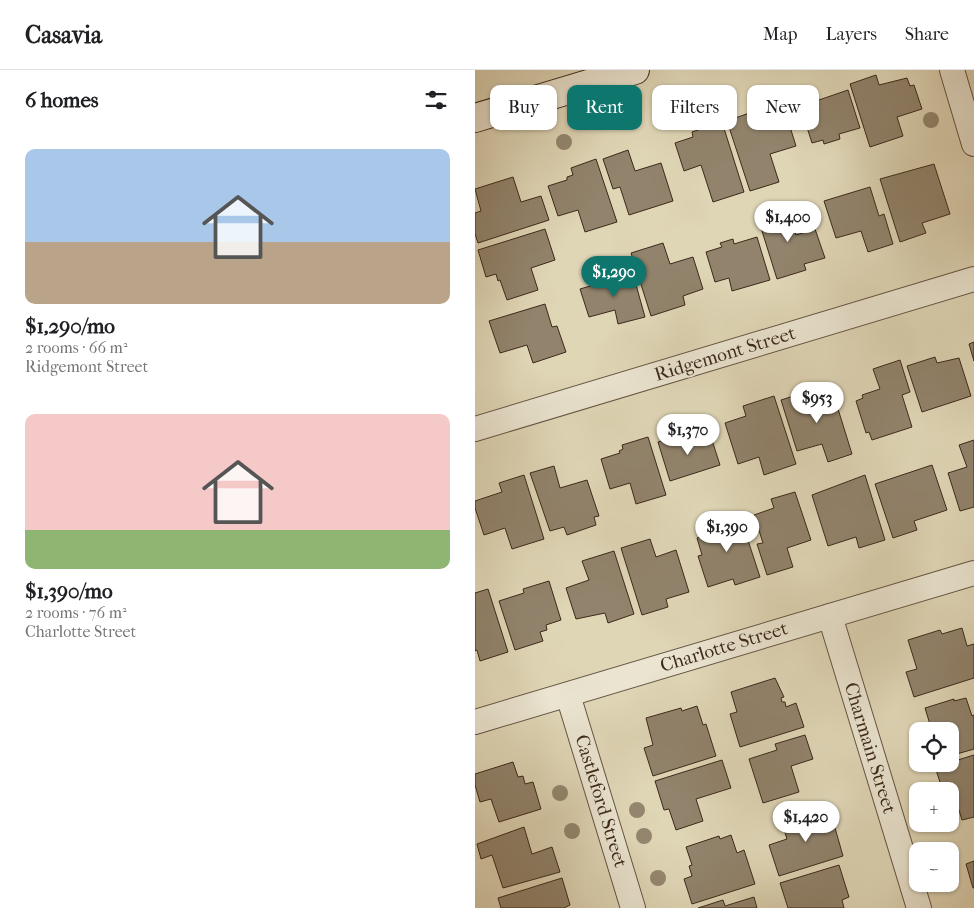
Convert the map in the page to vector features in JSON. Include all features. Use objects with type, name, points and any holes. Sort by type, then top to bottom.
[{"type":"street","points":[[475,118],[635,70]]},
{"type":"street","points":[[952,70],[974,144]]},
{"type":"street","name":"Ridgemont Street","points":[[475,429],[974,279]]},
{"type":"street","name":"Charlotte Street","points":[[475,722],[974,573]]},
{"type":"street","name":"Charmain Street","points":[[830,616],[919,908]]},
{"type":"street","name":"Castleford Street","points":[[568,695],[633,908]]},
{"type":"building","points":[[876,75],[879,85],[907,78],[910,86],[914,85],[922,109],[897,117],[903,136],[870,147],[850,84]]},
{"type":"building","points":[[848,90],[860,128],[839,134],[840,139],[824,144],[823,140],[812,143],[808,130],[819,130],[819,100]]},
{"type":"building","points":[[747,114],[747,130],[791,130],[796,146],[770,154],[779,182],[750,191],[730,130],[737,130],[737,117]]},
{"type":"building","points":[[698,130],[725,130],[744,192],[713,202],[701,165],[684,171],[675,143],[693,137],[692,132]]},
{"type":"building","points":[[628,150],[635,171],[661,163],[673,201],[629,215],[620,187],[613,189],[603,159]]},
{"type":"building","points":[[596,159],[617,222],[585,232],[578,210],[558,216],[548,186],[567,180],[567,177],[573,175],[571,168]]},
{"type":"building","points":[[934,164],[950,214],[922,223],[926,233],[900,242],[880,179]]},
{"type":"building","points":[[513,177],[521,202],[541,196],[549,220],[478,243],[475,234],[475,213],[481,211],[475,189]]},
{"type":"building","points":[[870,187],[879,216],[884,214],[893,244],[868,252],[861,231],[836,238],[824,201]]},
{"type":"building","points":[[787,206],[796,235],[815,229],[825,258],[804,264],[806,270],[777,279],[757,215]]},
{"type":"building","points":[[545,229],[555,260],[531,268],[538,290],[507,300],[496,274],[486,277],[478,250]]},
{"type":"building","points":[[757,237],[770,280],[732,291],[729,278],[715,282],[706,252],[722,247],[720,243],[733,239],[734,244]]},
{"type":"building","points":[[663,243],[670,264],[693,257],[703,289],[683,296],[685,305],[651,316],[631,253]]},
{"type":"building","points":[[633,274],[645,317],[618,324],[615,310],[589,317],[580,289],[597,284],[596,278],[603,276],[607,275],[609,281]]},
{"type":"building","points":[[545,304],[552,327],[557,326],[566,352],[533,363],[527,345],[500,353],[489,321]]},
{"type":"building","points":[[974,342],[974,361],[969,344]]},
{"type":"building","points":[[935,357],[937,363],[959,358],[971,396],[922,412],[907,366]]},
{"type":"building","points":[[900,360],[910,392],[902,395],[912,427],[872,440],[869,432],[866,433],[856,401],[863,398],[862,395],[880,389],[873,369]]},
{"type":"building","points":[[816,389],[820,400],[834,396],[852,454],[828,462],[822,444],[797,451],[781,400]]},
{"type":"building","points":[[774,396],[796,464],[764,475],[759,457],[738,464],[725,423],[746,416],[743,406]]},
{"type":"building","points":[[683,434],[685,439],[695,436],[696,439],[710,434],[720,465],[670,481],[658,442]]},
{"type":"building","points":[[648,437],[666,495],[636,504],[630,483],[610,489],[601,459],[620,453],[619,451],[623,449],[622,445]]},
{"type":"building","points":[[974,440],[974,507],[960,511],[948,473],[967,467],[959,445]]},
{"type":"building","points":[[932,465],[947,510],[914,521],[917,530],[893,538],[875,484]]},
{"type":"building","points":[[554,466],[560,488],[587,480],[599,516],[594,517],[596,525],[567,535],[564,527],[550,531],[530,473]]},
{"type":"building","points":[[524,475],[544,539],[512,549],[505,528],[484,535],[475,508],[475,501],[502,492],[499,483]]},
{"type":"building","points":[[865,475],[885,540],[859,548],[856,537],[828,546],[812,495]]},
{"type":"building","points":[[795,492],[811,540],[787,548],[793,567],[767,575],[757,544],[763,543],[754,515],[774,508],[771,499]]},
{"type":"building","points":[[739,513],[760,577],[735,585],[733,579],[708,587],[698,556],[702,555],[697,538],[711,533],[707,524]]},
{"type":"building","points":[[650,539],[656,557],[676,550],[689,592],[666,599],[668,607],[642,615],[621,548]]},
{"type":"building","points":[[614,551],[634,614],[608,623],[605,613],[576,619],[566,588],[589,580],[582,561]]},
{"type":"building","points":[[549,581],[561,620],[546,625],[547,630],[540,632],[543,641],[515,650],[499,601],[524,593],[523,589]]},
{"type":"building","points":[[488,589],[508,652],[480,661],[477,650],[475,651],[475,593]]},
{"type":"building","points":[[962,628],[967,646],[974,644],[974,678],[914,697],[906,672],[917,669],[908,640],[940,630],[942,634]]},
{"type":"building","points":[[775,678],[784,697],[781,698],[782,702],[785,702],[786,707],[796,703],[804,727],[740,747],[730,714],[737,712],[731,692]]},
{"type":"building","points":[[966,698],[972,716],[974,715],[974,749],[959,753],[959,722],[929,722],[925,708],[954,699],[954,701]]},
{"type":"building","points":[[697,706],[703,725],[706,724],[716,756],[653,776],[644,748],[653,745],[646,718],[681,708],[682,711]]},
{"type":"building","points":[[805,735],[813,759],[791,766],[799,792],[763,803],[749,759],[777,750],[775,744]]},
{"type":"building","points":[[974,755],[974,817],[962,820],[959,810],[959,782],[940,782],[937,772],[959,772],[959,760]]},
{"type":"building","points":[[722,760],[731,788],[696,799],[703,821],[676,830],[669,809],[664,810],[655,781]]},
{"type":"building","points":[[513,762],[518,777],[523,776],[525,784],[533,782],[541,809],[499,822],[491,799],[480,802],[475,785],[475,774]]},
{"type":"building","points":[[822,807],[829,830],[835,828],[843,856],[779,876],[769,845],[787,839],[781,820]]},
{"type":"building","points":[[524,827],[532,854],[552,847],[560,872],[503,888],[492,855],[481,859],[477,844]]},
{"type":"building","points":[[731,835],[737,853],[744,850],[755,884],[692,904],[684,879],[692,876],[689,866],[692,865],[686,847],[719,836],[720,839]]},
{"type":"building","points":[[974,861],[974,888],[973,888],[966,864]]},
{"type":"building","points":[[839,865],[849,897],[842,900],[844,908],[788,908],[780,883]]},
{"type":"building","points":[[562,878],[570,905],[564,908],[501,908],[498,898]]},
{"type":"building","points":[[754,897],[757,908],[698,908],[723,900],[725,906]]}]
